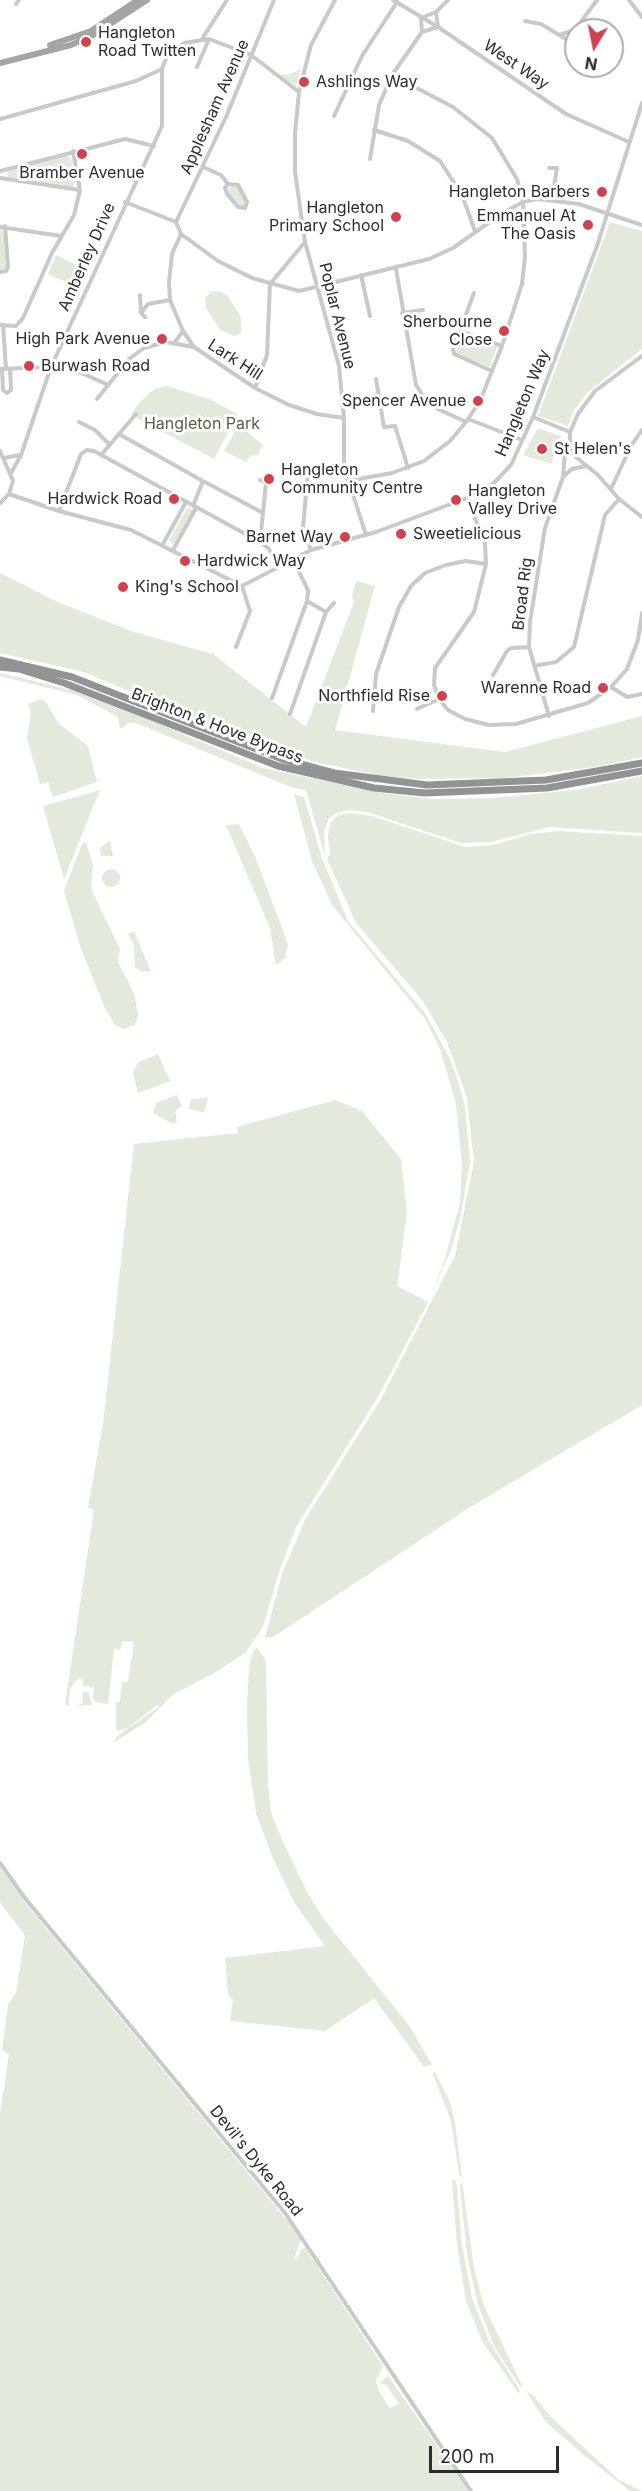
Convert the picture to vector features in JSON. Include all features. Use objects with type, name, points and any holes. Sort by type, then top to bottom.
[{"type":"highway","name":"Brighton & Hove Bypass","points":[[0,660],[21,663],[72,677],[282,759],[334,773],[427,785],[546,780],[642,763]]},
{"type":"highway","name":"Brighton & Hove Bypass","points":[[0,667],[19,669],[64,683],[278,766],[374,788],[425,793],[547,788],[642,771]]},
{"type":"main road","points":[[126,12],[138,0]]},
{"type":"main road","points":[[0,61],[93,35],[147,0]]},
{"type":"street","points":[[202,39],[227,0]]},
{"type":"street","name":"Applesham Avenue","points":[[176,222],[203,167],[274,0]]},
{"type":"street","name":"Poplar Avenue","points":[[335,0],[311,45],[299,92],[295,133],[295,172],[305,242],[339,366],[344,418],[344,467],[366,535]]},
{"type":"street","points":[[422,32],[421,18],[436,12],[448,0]]},
{"type":"street","points":[[585,18],[597,0]]},
{"type":"street","points":[[629,0],[642,17]]},
{"type":"street","points":[[334,116],[362,56],[395,1]]},
{"type":"street","name":"West Way","points":[[395,1],[438,27],[566,114],[629,141]]},
{"type":"street","points":[[370,159],[379,105],[392,75],[422,32],[438,27],[436,12]]},
{"type":"street","points":[[525,21],[541,24],[564,38]]},
{"type":"street","points":[[559,35],[564,34]]},
{"type":"street","points":[[0,119],[136,81],[162,69],[167,56],[174,48],[202,39],[209,39],[250,55],[299,92]]},
{"type":"street","points":[[197,68],[209,39]]},
{"type":"street","name":"Amberley Drive","points":[[11,473],[21,455],[51,367],[125,202],[162,126],[162,69]]},
{"type":"street","points":[[348,482],[408,468],[438,452],[467,420],[480,401],[502,346],[522,284],[525,257],[523,202],[517,179],[507,160],[482,128],[453,106],[392,75]]},
{"type":"street","name":"Hangleton Way","points":[[242,586],[311,549],[366,535],[467,498],[493,484],[504,474],[533,417],[608,214],[642,103]]},
{"type":"street","points":[[374,130],[408,141],[440,161],[462,195],[475,231]]},
{"type":"street","points":[[0,171],[125,139],[154,146]]},
{"type":"street","points":[[4,369],[11,390],[7,393],[3,390],[1,325],[20,323],[61,236],[74,215],[80,190],[73,151]]},
{"type":"street","points":[[203,167],[221,175],[228,184]]},
{"type":"street","points":[[549,168],[557,168],[552,199]]},
{"type":"street","points":[[0,178],[80,190]]},
{"type":"street","points":[[236,183],[239,187],[247,202],[245,208],[238,207],[227,194],[225,188],[228,184],[236,183]]},
{"type":"street","points":[[125,202],[176,222],[181,234],[218,261],[270,284],[299,291],[396,269],[437,255],[523,202],[552,199],[642,225]]},
{"type":"street","points":[[0,272],[6,271],[8,267],[3,227],[61,236]]},
{"type":"street","name":"Lark Hill","points":[[181,234],[171,254],[169,282],[171,300],[183,331],[194,347],[255,388],[317,414],[344,418]]},
{"type":"street","points":[[255,388],[267,355],[270,284],[305,242]]},
{"type":"street","points":[[396,269],[416,385],[425,399],[438,409],[522,440]]},
{"type":"street","points":[[361,276],[370,316]]},
{"type":"street","points":[[474,293],[454,354],[492,371]]},
{"type":"street","points":[[140,297],[148,304],[143,315],[140,297]]},
{"type":"street","points":[[148,304],[171,300]]},
{"type":"street","points":[[402,313],[423,310]]},
{"type":"street","points":[[174,342],[183,331]]},
{"type":"street","points":[[460,331],[502,346]]},
{"type":"street","points":[[97,399],[106,384],[144,348],[156,343],[174,342],[194,347]]},
{"type":"street","points":[[533,417],[570,432],[578,414],[596,391],[642,356]]},
{"type":"street","points":[[4,369],[51,367],[75,370],[106,384]]},
{"type":"street","points":[[376,379],[384,427],[395,426],[408,468]]},
{"type":"street","points":[[101,455],[136,414]]},
{"type":"street","points":[[79,422],[95,430],[109,444]]},
{"type":"street","points":[[611,489],[631,446],[642,430]]},
{"type":"street","name":"Broad Rig","points":[[549,716],[530,647],[530,622],[545,528],[563,477],[565,453],[570,444],[570,432]]},
{"type":"street","points":[[119,434],[201,480]]},
{"type":"street","points":[[570,444],[576,457],[619,499],[642,517]]},
{"type":"street","points":[[59,511],[81,454],[87,450],[101,455],[260,542],[268,548],[279,565]]},
{"type":"street","points":[[0,451],[13,482],[9,494],[0,503]]},
{"type":"street","points":[[4,458],[21,455]]},
{"type":"street","points":[[563,477],[572,469],[586,466]]},
{"type":"street","points":[[311,549],[303,528],[308,471],[344,467]]},
{"type":"street","points":[[260,480],[266,483],[260,542]]},
{"type":"street","points":[[173,550],[194,507],[203,481],[263,513]]},
{"type":"street","points":[[9,494],[59,511],[131,530],[164,544],[242,586],[250,611],[236,648]]},
{"type":"street","points":[[467,498],[485,543],[486,564],[474,612],[435,668],[435,685],[439,699],[448,710],[465,719],[489,725],[516,724],[588,703],[611,687],[627,669],[640,641],[642,613]]},
{"type":"street","points":[[534,666],[556,662],[574,647],[605,515],[619,499]]},
{"type":"street","points":[[164,544],[186,502]]},
{"type":"street","points":[[272,698],[307,601],[308,590],[292,558]]},
{"type":"street","points":[[373,711],[376,674],[399,608],[411,586],[425,573],[446,565],[466,561],[486,564]]},
{"type":"street","points":[[307,601],[327,612]]},
{"type":"street","points":[[290,714],[327,612],[334,603]]},
{"type":"street","points":[[493,675],[507,651],[511,648],[530,647]]},
{"type":"street","points":[[611,687],[627,698],[642,694]]},
{"type":"street","points":[[417,709],[439,699]]},
{"type":"street","name":"Devil's Dyke Road","points":[[0,1863],[31,1906],[285,2213],[417,2414],[471,2491]]},
{"type":"green space","points":[[301,65],[296,86],[279,75],[288,75],[297,71]]},
{"type":"green space","points":[[66,155],[71,159],[76,182],[72,187],[8,177],[7,171]]},
{"type":"green space","points":[[231,185],[237,187],[245,202],[244,206],[240,206],[228,193]]},
{"type":"green space","points":[[610,222],[642,231],[642,349],[588,392],[574,410],[568,426],[538,416]]},
{"type":"green space","points":[[0,229],[3,231],[6,267],[0,271]]},
{"type":"green space","points":[[56,255],[89,271],[80,288],[48,274]]},
{"type":"green space","points":[[218,291],[227,295],[241,317],[241,333],[235,336],[220,330],[206,308],[205,298],[211,292]]},
{"type":"green space","points":[[462,335],[497,347],[490,367],[455,353]]},
{"type":"green space","name":"Hangleton Park","points":[[167,386],[209,399],[238,414],[214,459],[131,415],[137,405],[154,389]]},
{"type":"green space","points":[[239,425],[263,445],[258,455],[250,456],[246,462],[224,451]]},
{"type":"green space","points":[[538,428],[561,436],[551,464],[523,455]]},
{"type":"green space","points":[[188,507],[193,510],[174,544],[169,540]]},
{"type":"green space","points":[[0,573],[55,601],[134,632],[213,654],[306,727],[354,602],[352,596],[356,581],[375,586],[335,730],[505,752],[642,716],[642,757],[595,767],[505,778],[419,779],[382,776],[315,762],[221,730],[84,672],[0,653]]},
{"type":"green space","points":[[0,673],[101,699],[263,768],[382,793],[435,799],[491,798],[576,790],[642,776],[642,833],[550,827],[490,842],[461,843],[367,812],[349,810],[336,813],[329,819],[324,831],[325,856],[306,790],[293,788],[136,723],[128,723],[120,729],[118,717],[77,695],[0,676]]},
{"type":"green space","points":[[40,699],[45,701],[58,723],[88,746],[97,782],[53,797],[48,782],[40,784],[27,738],[31,713],[28,704]]},
{"type":"green space","points":[[100,790],[64,879],[43,806]]},
{"type":"green space","points":[[294,794],[304,797],[322,858],[348,921],[425,1013],[449,1057],[458,1081],[465,1107],[470,1162],[460,1219],[451,1250],[430,1297],[444,1262],[460,1203],[462,1164],[456,1104],[440,1049],[425,1019],[332,905],[312,861]]},
{"type":"green space","points":[[349,813],[372,816],[465,847],[493,845],[532,834],[557,831],[642,836],[642,1405],[469,1508],[273,1637],[265,1638],[282,1574],[306,1518],[381,1399],[455,1256],[474,1161],[467,1098],[447,1042],[423,1001],[356,923],[327,859],[330,854],[328,836],[330,823],[338,815]]},
{"type":"green space","points":[[239,824],[256,859],[288,944],[285,958],[276,965],[270,928],[226,825]]},
{"type":"green space","points":[[110,841],[113,856],[101,856],[100,848]]},
{"type":"green space","points":[[86,842],[93,865],[91,889],[120,949],[118,962],[134,993],[138,1015],[135,1025],[124,1029],[115,1025],[106,1010],[81,949],[64,891],[82,844]]},
{"type":"green space","points":[[111,869],[117,872],[120,878],[117,884],[111,887],[105,884],[102,878],[105,872]]},
{"type":"green space","points":[[134,931],[151,972],[140,971],[135,967],[134,945],[128,934]]},
{"type":"green space","points":[[158,1054],[170,1081],[138,1093],[133,1072],[139,1062]]},
{"type":"green space","points":[[177,1095],[182,1106],[175,1111],[177,1122],[173,1124],[153,1113],[156,1103]]},
{"type":"green space","points":[[208,1098],[204,1112],[189,1109],[191,1099]]},
{"type":"green space","points":[[335,1100],[362,1111],[401,1159],[407,1213],[397,1286],[428,1302],[378,1397],[296,1527],[279,1572],[263,1627],[245,1653],[216,1672],[172,1695],[146,1722],[113,1743],[117,1736],[159,1707],[157,1705],[128,1728],[116,1731],[116,1702],[120,1702],[122,1682],[128,1682],[134,1642],[123,1641],[120,1650],[114,1649],[108,1704],[95,1702],[94,1687],[83,1686],[83,1679],[79,1678],[70,1688],[69,1705],[65,1705],[94,1510],[88,1508],[103,1424],[134,1144],[238,1133],[237,1127]]},
{"type":"green space","points":[[257,1647],[266,1661],[268,1786],[271,1812],[278,1831],[306,1890],[323,1918],[410,2027],[432,2065],[424,2067],[374,1998],[325,2031],[230,2021],[233,2000],[228,1995],[225,1958],[325,1946],[294,1902],[272,1856],[256,1813],[248,1759],[247,1706],[249,1667],[253,1651]]},
{"type":"green space","points":[[83,1691],[89,1693],[92,1705],[76,1706],[83,1703]]},
{"type":"green space","points":[[0,1867],[23,1900],[289,2223],[301,2240],[294,2259],[296,2260],[300,2251],[305,2247],[383,2366],[376,2381],[379,2392],[390,2408],[399,2404],[386,2385],[379,2383],[388,2376],[469,2491],[0,2491],[0,2114],[9,2054],[2,2050],[8,2005],[16,1993],[25,1935],[0,1903]]},
{"type":"green space","points":[[435,2072],[449,2100],[455,2122],[462,2178],[459,2174],[451,2121],[433,2074]]},
{"type":"green space","points":[[452,2180],[455,2180],[457,2187],[462,2246],[472,2298],[489,2341],[519,2389],[519,2394],[482,2341],[466,2301],[457,2245]]},
{"type":"green space","points":[[462,2181],[474,2268],[484,2306],[522,2385],[521,2388],[494,2346],[478,2305],[467,2255],[460,2186]]},
{"type":"green space","points":[[526,2391],[533,2395],[552,2418],[619,2480],[642,2491],[630,2491],[585,2456],[546,2422]]},
{"type":"place","name":"Hangleton Road Twitten","points":[[86,42]]},
{"type":"place","name":"Ashlings Way","points":[[304,82]]},
{"type":"place","name":"Bramber Avenue","points":[[82,154]]},
{"type":"place","name":"Hangleton Barbers","points":[[602,192]]},
{"type":"place","name":"Hangleton Primary School","points":[[396,217]]},
{"type":"place","name":"Emmanuel At The Oasis","points":[[588,225]]},
{"type":"place","name":"Sherbourne Close","points":[[504,331]]},
{"type":"place","name":"High Park Avenue","points":[[162,339]]},
{"type":"place","name":"Burwash Road","points":[[29,366]]},
{"type":"place","name":"Spencer Avenue","points":[[478,401]]},
{"type":"place","name":"St Helen's","points":[[542,449]]},
{"type":"place","name":"Hangleton Community Centre","points":[[269,479]]},
{"type":"place","name":"Hardwick Road","points":[[174,499]]},
{"type":"place","name":"Hangleton Valley Drive","points":[[456,500]]},
{"type":"place","name":"Sweetielicious","points":[[401,534]]},
{"type":"place","name":"Barnet Way","points":[[345,537]]},
{"type":"place","name":"Hardwick Way","points":[[185,561]]},
{"type":"place","name":"King's School","points":[[123,587]]},
{"type":"place","name":"Warenne Road","points":[[603,688]]},
{"type":"place","name":"Northfield Rise","points":[[442,696]]}]
